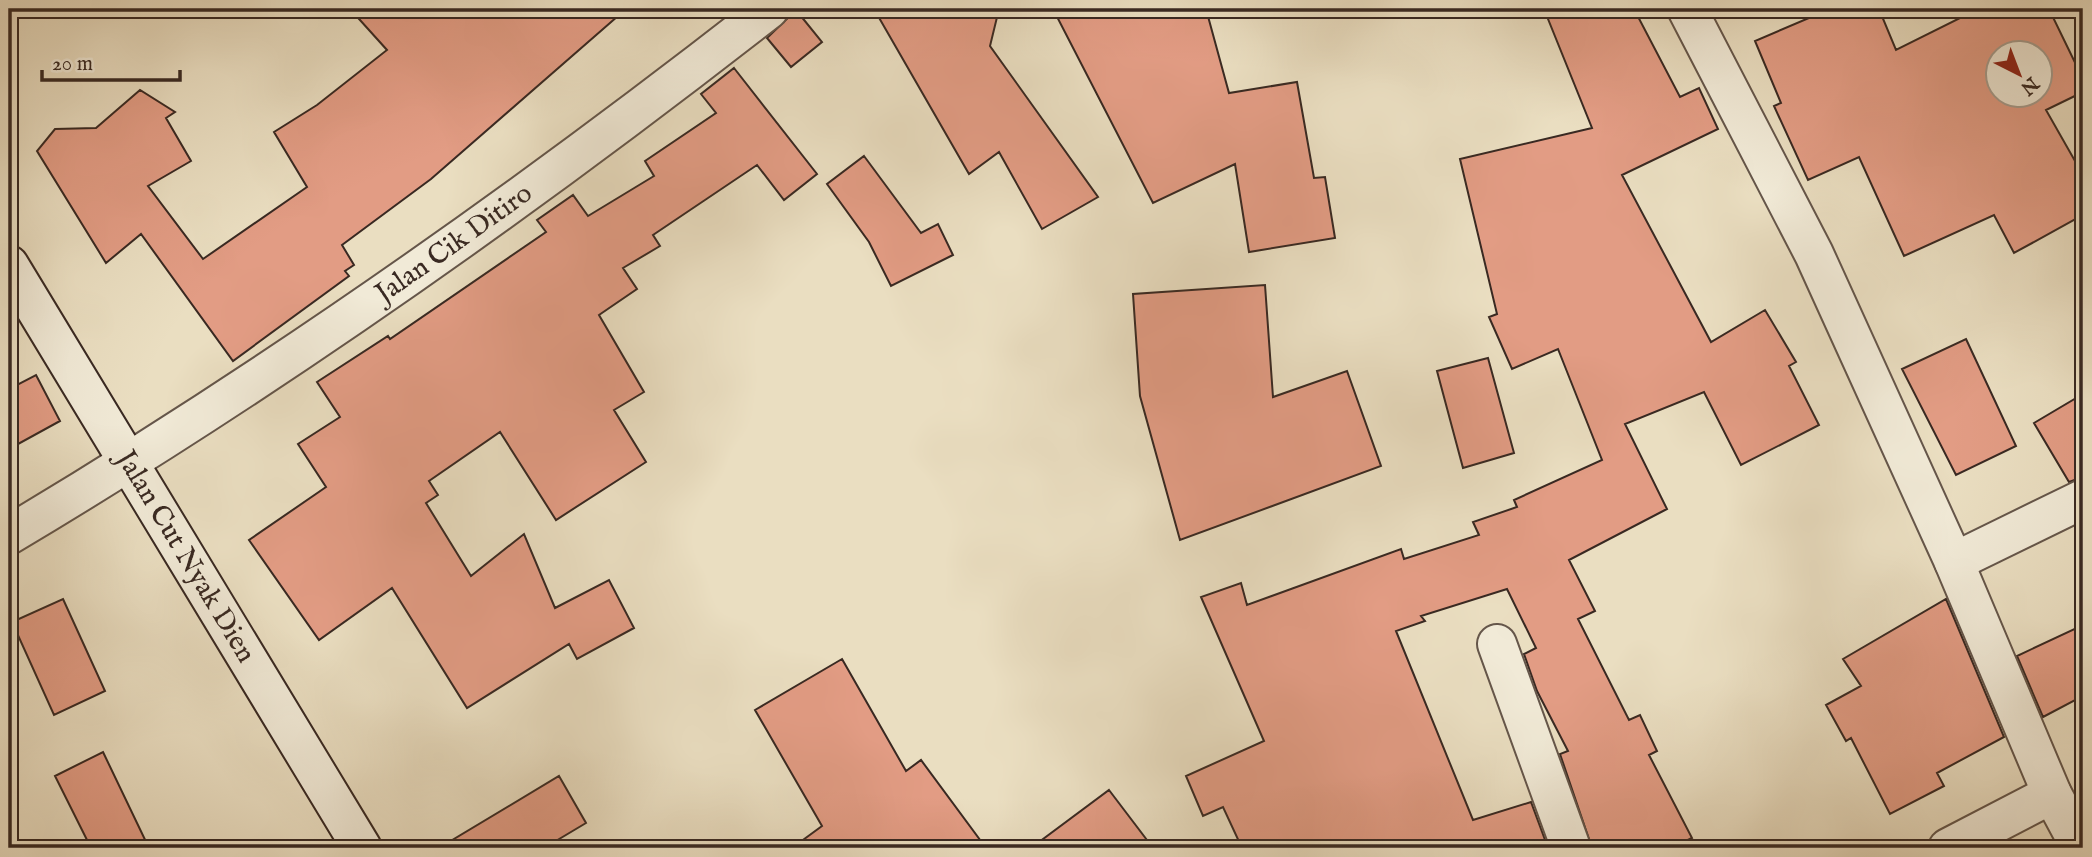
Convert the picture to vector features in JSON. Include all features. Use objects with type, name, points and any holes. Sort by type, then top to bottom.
[{"type":"street","name":"Jalan Cik Ditiro","points":[[9,535],[127,463],[360,312],[684,75],[769,9]]},
{"type":"street","points":[[1687,9],[1814,254],[1954,562],[2052,794],[2081,848]]},
{"type":"street","name":"Jalan Cut Nyak Dien","points":[[9,265],[362,848]]},
{"type":"street","points":[[1954,562],[2083,499]]},
{"type":"street","points":[[1497,644],[1571,848]]},
{"type":"street","points":[[1948,848],[2052,794]]},
{"type":"building","points":[[350,9],[626,9],[431,179],[342,245],[354,265],[345,271],[349,276],[233,361],[141,234],[106,263],[37,151],[55,129],[96,128],[140,90],[175,112],[166,118],[191,161],[148,186],[203,259],[307,187],[274,132],[317,105],[387,50]]},
{"type":"building","points":[[874,9],[999,9],[990,46],[1098,197],[1042,229],[999,152],[969,174]]},
{"type":"building","points":[[1053,9],[1206,9],[1229,93],[1297,82],[1314,178],[1325,177],[1335,238],[1249,252],[1235,164],[1153,203]]},
{"type":"building","points":[[1544,9],[1634,9],[1680,97],[1699,88],[1718,129],[1622,175],[1711,342],[1765,310],[1796,362],[1789,366],[1819,425],[1741,465],[1704,392],[1625,424],[1667,509],[1569,560],[1595,611],[1578,619],[1629,720],[1640,715],[1657,751],[1649,755],[1692,838],[1671,848],[1592,848],[1560,754],[1568,751],[1537,691],[1524,654],[1536,648],[1507,589],[1421,616],[1425,621],[1396,631],[1473,820],[1531,802],[1548,848],[1242,848],[1223,807],[1203,816],[1186,776],[1264,741],[1201,597],[1241,583],[1247,605],[1401,549],[1404,559],[1479,535],[1473,522],[1517,507],[1514,500],[1602,460],[1558,349],[1512,369],[1489,317],[1497,314],[1460,159],[1592,128]]},
{"type":"building","points":[[1830,9],[1879,9],[1896,50],[1978,9],[2049,9],[2083,79],[2083,92],[2054,106],[2054,38],[1983,38],[1983,108],[2050,108],[2046,110],[2083,175],[2083,215],[2014,253],[1994,215],[1904,256],[1859,157],[1808,180],[1774,106],[1781,103],[1755,41]]},
{"type":"building","points":[[796,10],[822,42],[791,67],[767,38]]},
{"type":"building","points":[[734,68],[817,174],[784,200],[757,165],[653,235],[660,246],[623,268],[637,289],[599,315],[644,392],[614,410],[646,462],[556,520],[500,432],[429,481],[438,495],[426,503],[471,576],[524,534],[555,608],[609,580],[634,628],[577,659],[569,644],[467,708],[392,588],[319,640],[249,540],[326,487],[298,444],[340,417],[317,382],[388,336],[390,339],[546,232],[537,220],[573,195],[588,216],[654,176],[645,161],[716,113],[701,94]]},
{"type":"building","points":[[864,156],[921,233],[938,224],[953,255],[891,286],[869,242],[827,184]]},
{"type":"building","points":[[1265,285],[1273,397],[1347,371],[1381,466],[1180,540],[1140,396],[1133,294]]},
{"type":"building","points":[[1966,339],[2016,446],[1956,475],[1902,369]]},
{"type":"building","points":[[1488,358],[1514,453],[1463,468],[1437,371]]},
{"type":"building","points":[[36,375],[60,421],[9,449],[9,389]]},
{"type":"building","points":[[2083,394],[2083,477],[2069,482],[2034,423]]},
{"type":"building","points":[[63,599],[105,691],[54,715],[12,622]]},
{"type":"building","points":[[1946,599],[2004,737],[1937,773],[1944,786],[1890,814],[1851,738],[1846,741],[1826,705],[1861,686],[1843,659]]},
{"type":"building","points":[[2083,625],[2083,696],[2043,717],[2017,656]]},
{"type":"building","points":[[842,659],[906,771],[921,760],[986,848],[792,848],[822,826],[755,710]]},
{"type":"building","points":[[103,752],[149,848],[91,848],[55,776]]},
{"type":"building","points":[[559,776],[586,823],[544,848],[439,848]]},
{"type":"building","points":[[1109,790],[1153,848],[1031,848]]}]
